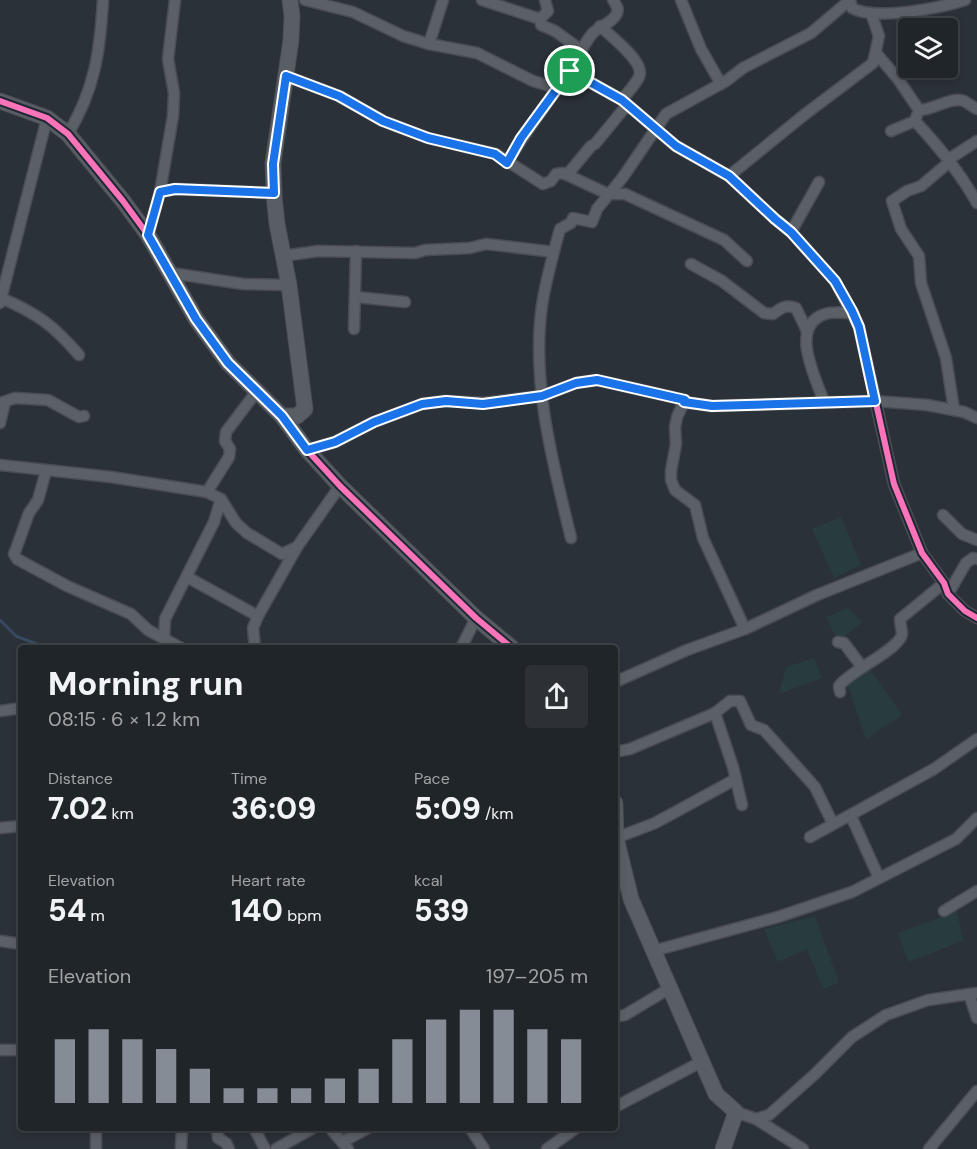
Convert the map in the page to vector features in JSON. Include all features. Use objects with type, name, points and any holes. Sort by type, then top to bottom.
[{"type":"street","points":[[68,134],[90,90],[100,45],[104,0]]},
{"type":"street","points":[[148,235],[160,192],[175,101],[168,59],[175,0]]},
{"type":"street","points":[[282,416],[297,417],[304,409],[289,285],[274,193],[273,164],[292,24],[290,0]]},
{"type":"street","points":[[304,0],[353,12],[403,36],[429,44],[477,53],[533,81],[557,88]]},
{"type":"street","points":[[429,44],[442,0]]},
{"type":"street","points":[[482,0],[540,19]]},
{"type":"street","points":[[540,19],[548,11],[545,0]]},
{"type":"street","points":[[507,163],[521,138],[570,71],[581,50],[600,26],[612,20],[616,15],[618,8],[614,0]]},
{"type":"street","points":[[681,0],[701,49],[721,84]]},
{"type":"street","points":[[571,538],[548,444],[542,396],[540,343],[542,306],[560,229],[571,223],[573,218],[592,222],[597,209],[623,177],[666,114],[721,84],[743,68],[811,33],[850,0],[852,8],[861,13],[871,13],[919,11],[965,0]]},
{"type":"street","points":[[729,176],[873,63],[879,36],[871,13]]},
{"type":"street","points":[[540,19],[541,25],[581,50]]},
{"type":"street","points":[[567,175],[591,146],[596,144],[640,75],[640,68],[633,57],[600,26]]},
{"type":"street","points":[[876,53],[920,110]]},
{"type":"street","points":[[570,71],[624,102],[676,146],[729,176],[791,232],[835,281],[859,327],[894,484],[922,553],[964,611],[977,618]]},
{"type":"street","points":[[286,76],[339,96],[383,121],[428,138],[495,154],[543,184],[551,181],[556,174],[567,175],[608,194],[625,194],[724,240],[747,261]]},
{"type":"street","points":[[920,110],[932,109],[949,101],[963,100],[977,109]]},
{"type":"street","points":[[0,101],[47,118],[68,134],[148,235],[196,319],[222,354],[282,416],[307,450],[340,486],[476,618],[508,645]]},
{"type":"street","points":[[891,131],[915,121],[920,110]]},
{"type":"street","points":[[47,118],[1,301],[40,317],[65,338],[79,355]]},
{"type":"street","points":[[915,121],[949,159],[977,203]]},
{"type":"street","points":[[954,410],[946,358],[921,283],[919,256],[901,229],[891,201],[921,186],[947,164],[949,159],[977,141]]},
{"type":"street","points":[[791,232],[819,182]]},
{"type":"street","points":[[160,192],[175,189],[274,193]]},
{"type":"street","points":[[283,256],[318,251],[415,253],[425,250],[470,249],[486,244],[554,252]]},
{"type":"street","points":[[354,329],[356,251]]},
{"type":"street","points":[[691,264],[722,281],[764,313],[772,314],[783,307],[790,306],[796,309],[807,331]]},
{"type":"street","points":[[171,273],[243,284],[289,285]]},
{"type":"street","points":[[356,297],[405,302]]},
{"type":"street","points":[[824,402],[805,346],[807,331],[814,319],[827,313],[853,313]]},
{"type":"street","points":[[307,450],[335,442],[374,422],[422,404],[446,401],[483,404],[542,396],[576,383],[597,380],[712,406],[875,401],[927,405],[954,410],[977,418]]},
{"type":"street","points":[[207,492],[229,457],[230,449],[225,441],[226,432],[257,391]]},
{"type":"street","points":[[0,423],[3,403],[15,398],[48,400],[79,417],[84,416]]},
{"type":"street","points":[[685,401],[675,427],[676,444],[671,480],[675,490],[695,506],[703,537],[745,629]]},
{"type":"street","points":[[0,465],[122,479],[207,492],[221,499],[236,523],[254,537],[282,554],[297,547]]},
{"type":"street","points":[[46,471],[38,500],[29,513],[16,549],[17,559],[67,586],[131,614],[148,630],[175,645]]},
{"type":"street","points":[[255,645],[253,628],[258,616],[297,547],[340,486]]},
{"type":"street","points":[[164,639],[165,619],[214,522],[221,499]]},
{"type":"street","points":[[943,515],[962,534],[977,540]]},
{"type":"street","points":[[618,681],[687,650],[745,629],[817,595],[922,553]]},
{"type":"street","points":[[840,692],[840,686],[846,677],[897,644],[902,634],[900,619],[946,588],[966,563],[973,558],[977,559]]},
{"type":"street","points":[[187,577],[258,616]]},
{"type":"street","points":[[462,645],[476,618]]},
{"type":"street","points":[[838,642],[844,643],[862,667]]},
{"type":"street","points":[[618,751],[630,749],[715,712],[730,701],[740,701],[751,725],[764,730],[815,787],[833,824]]},
{"type":"street","points":[[0,711],[18,709]]},
{"type":"street","points":[[715,712],[742,805]]},
{"type":"street","points":[[810,837],[934,769],[977,739]]},
{"type":"street","points":[[618,837],[655,823],[736,779]]},
{"type":"street","points":[[851,816],[879,878]]},
{"type":"street","points":[[653,951],[778,917],[852,892],[956,838],[977,818]]},
{"type":"street","points":[[0,828],[18,827]]},
{"type":"street","points":[[619,871],[716,1094],[736,1112],[756,1119],[804,1149]]},
{"type":"street","points":[[944,911],[977,891]]},
{"type":"street","points":[[0,941],[18,944]]},
{"type":"street","points":[[618,1016],[625,1015],[670,988]]},
{"type":"street","points":[[756,1119],[769,1115],[852,1037],[886,1015],[928,1000],[973,993],[977,1018]]},
{"type":"street","points":[[0,1050],[18,1050]]},
{"type":"street","points":[[618,1105],[703,1060]]},
{"type":"street","points":[[928,1149],[977,1090]]},
{"type":"street","points":[[723,1149],[736,1112]]},
{"type":"street","points":[[96,1131],[96,1149]]},
{"type":"street","points":[[181,1149],[182,1131]]},
{"type":"street","points":[[217,1131],[218,1138],[230,1149]]},
{"type":"street","points":[[256,1131],[265,1149]]},
{"type":"street","points":[[276,1149],[308,1131]]},
{"type":"street","points":[[332,1131],[345,1146],[364,1131]]},
{"type":"street","points":[[472,1131],[484,1149]]},
{"type":"street","points":[[547,1149],[572,1131]]},
{"type":"shaded area","points":[[841,517],[861,565],[834,578],[812,529]]},
{"type":"shaded area","points":[[848,608],[862,622],[838,642],[826,617]]},
{"type":"shaded area","points":[[814,658],[822,678],[779,694],[786,667]]},
{"type":"shaded area","points":[[870,669],[902,715],[866,739],[847,683]]},
{"type":"shaded area","points":[[957,911],[963,941],[908,962],[898,933]]},
{"type":"shaded area","points":[[815,916],[839,983],[823,989],[807,949],[778,962],[764,929]]},
{"type":"waterway","points":[[0,620],[16,636],[39,645]]},
{"type":"cycle path","points":[[570,71],[622,100],[676,146],[729,176],[791,232],[835,281],[859,327],[894,484],[922,553],[944,583],[948,594],[965,611],[977,618]]},
{"type":"cycle path","points":[[0,101],[47,118],[68,134],[148,235],[196,319],[228,363],[282,416],[307,450],[340,486],[476,618],[508,645]]},
{"type":"route","points":[[570,71],[622,100],[676,146],[708,162],[729,176],[791,232],[835,281],[852,311],[868,361],[875,401],[712,406],[684,402],[685,400],[597,380],[576,383],[542,396],[483,404],[446,401],[422,404],[374,422],[335,442],[307,450],[282,416],[228,363],[196,319],[148,235],[160,192],[175,189],[274,193],[273,164],[286,76],[339,96],[383,121],[428,138],[495,154],[507,163],[521,138],[570,71]]}]
